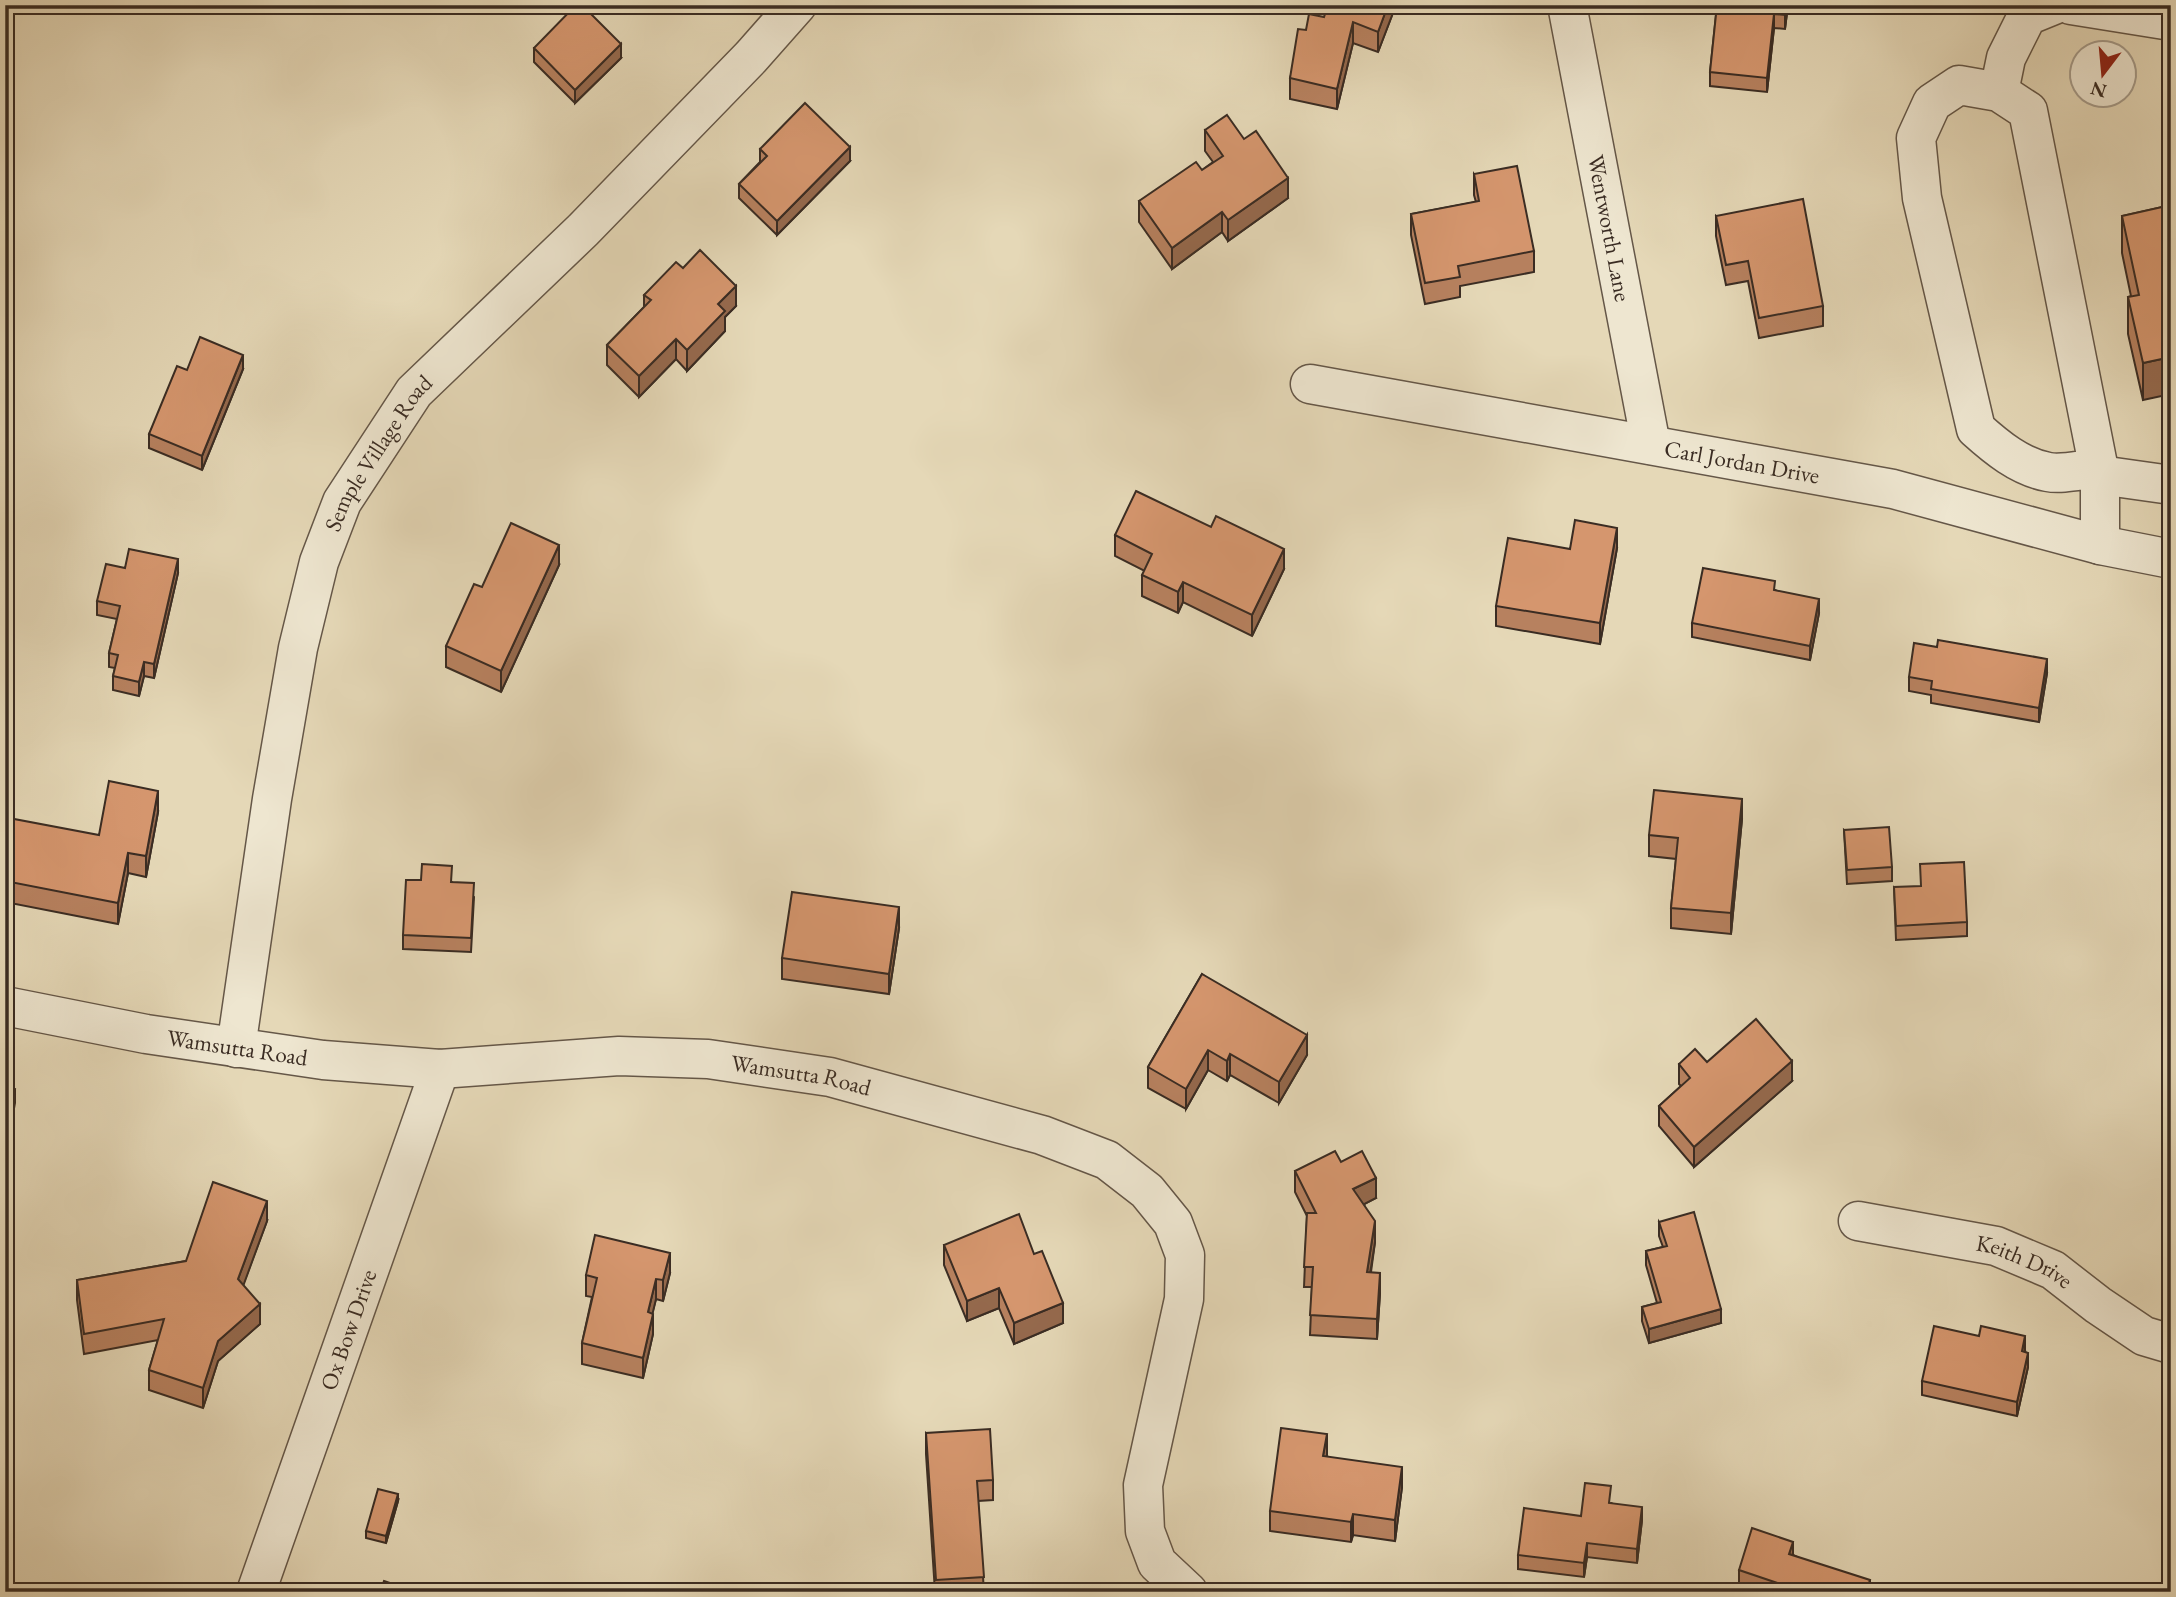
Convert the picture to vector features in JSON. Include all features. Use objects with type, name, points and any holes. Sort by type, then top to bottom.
[{"type":"street","name":"Semple Village Road","points":[[236,1048],[272,799],[298,648],[319,562],[342,502],[414,392],[592,221],[751,57],[797,5]]},
{"type":"street","points":[[2071,5],[2171,21]]},
{"type":"street","points":[[1999,92],[2006,58],[2036,9]]},
{"type":"street","name":"Wentworth Lane","points":[[1568,10],[1651,445]]},
{"type":"street","points":[[2100,545],[2100,471],[2028,111],[1999,92],[1959,85],[1932,103],[1916,138],[1922,198],[1976,429],[1997,449],[2049,472],[2100,471],[2171,485]]},
{"type":"street","name":"Carl Jordan Drive","points":[[1310,384],[1893,489],[2100,545],[2171,559]]},
{"type":"street","name":"Wamsutta Road","points":[[5,1006],[146,1034],[236,1048],[323,1060],[440,1069],[619,1056],[708,1059],[830,1077],[1042,1135],[1107,1160],[1147,1191],[1165,1212],[1173,1223],[1185,1255],[1184,1299],[1143,1485],[1145,1531],[1157,1563],[1188,1592]]},
{"type":"street","name":"Ox Bow Drive","points":[[256,1592],[440,1069]]},
{"type":"street","name":"Keith Drive","points":[[1858,1221],[1996,1246],[2053,1270],[2144,1336],[2171,1344]]},
{"type":"building","points":[[576,5],[582,5],[621,44],[575,90],[534,48]]},
{"type":"building","points":[[1328,5],[1388,5],[1378,32],[1353,22],[1337,89],[1290,78],[1298,29],[1306,30],[1309,14],[1324,17]]},
{"type":"building","points":[[1717,5],[1786,5],[1785,15],[1774,14],[1767,78],[1710,72]]},
{"type":"building","points":[[805,103],[850,147],[777,221],[739,184],[767,156],[760,149]]},
{"type":"building","points":[[1227,115],[1244,139],[1256,131],[1288,178],[1228,220],[1222,212],[1172,248],[1139,201],[1196,162],[1202,170],[1223,156],[1205,130]]},
{"type":"building","points":[[1517,166],[1534,251],[1458,266],[1460,277],[1425,283],[1411,214],[1479,201],[1474,174]]},
{"type":"building","points":[[1803,199],[1823,306],[1759,318],[1748,261],[1726,265],[1716,216]]},
{"type":"building","points":[[2171,205],[2171,357],[2143,363],[2128,297],[2139,295],[2122,216]]},
{"type":"building","points":[[700,250],[736,286],[718,304],[725,311],[687,350],[676,339],[639,376],[607,345],[651,300],[644,295],[676,262],[683,268]]},
{"type":"building","points":[[200,337],[243,355],[202,456],[149,434],[177,366],[187,370]]},
{"type":"building","points":[[1136,491],[1211,527],[1216,516],[1284,549],[1252,615],[1183,582],[1178,592],[1142,575],[1152,554],[1115,535]]},
{"type":"building","points":[[1575,520],[1617,528],[1600,623],[1496,606],[1508,538],[1570,549]]},
{"type":"building","points":[[511,523],[559,545],[501,671],[446,646],[474,584],[482,587]]},
{"type":"building","points":[[129,549],[178,559],[154,664],[144,662],[139,682],[113,676],[118,655],[109,653],[120,606],[97,601],[106,564],[125,568]]},
{"type":"building","points":[[1703,568],[1775,581],[1774,590],[1819,599],[1810,646],[1692,623]]},
{"type":"building","points":[[1938,640],[2047,659],[2039,708],[1931,689],[1932,681],[1909,677],[1914,643],[1937,647]]},
{"type":"building","points":[[109,781],[158,791],[146,856],[128,853],[118,903],[5,881],[5,864],[14,819],[99,835]]},
{"type":"building","points":[[1654,790],[1742,799],[1731,913],[1671,908],[1678,838],[1649,835]]},
{"type":"building","points":[[1889,827],[1892,867],[1847,870],[1844,830]]},
{"type":"building","points":[[1964,862],[1967,922],[1896,926],[1894,887],[1921,886],[1920,864]]},
{"type":"building","points":[[422,864],[452,866],[451,882],[474,883],[471,938],[403,935],[406,880],[421,880]]},
{"type":"building","points":[[792,892],[899,907],[889,974],[782,958]]},
{"type":"building","points":[[1202,974],[1307,1035],[1279,1082],[1230,1054],[1227,1061],[1208,1050],[1186,1089],[1148,1067]]},
{"type":"building","points":[[1756,1019],[1792,1061],[1694,1147],[1659,1106],[1690,1078],[1679,1064],[1695,1049],[1707,1062]]},
{"type":"building","points":[[5,1087],[15,1089],[5,1144]]},
{"type":"building","points":[[1335,1151],[1341,1162],[1362,1151],[1376,1178],[1353,1189],[1375,1221],[1367,1272],[1380,1273],[1377,1319],[1310,1315],[1313,1267],[1304,1267],[1307,1213],[1316,1213],[1295,1171]]},
{"type":"building","points":[[213,1182],[267,1201],[238,1279],[260,1304],[218,1341],[203,1388],[149,1370],[164,1319],[84,1334],[77,1280],[186,1261]]},
{"type":"building","points":[[1694,1212],[1721,1309],[1649,1329],[1642,1307],[1661,1302],[1646,1251],[1667,1246],[1659,1222]]},
{"type":"building","points":[[1019,1214],[1034,1254],[1042,1251],[1063,1303],[1014,1323],[999,1288],[967,1301],[944,1245]]},
{"type":"building","points":[[595,1235],[670,1253],[663,1280],[656,1279],[648,1312],[653,1314],[643,1358],[582,1343],[597,1278],[586,1275]]},
{"type":"building","points":[[1934,1326],[1979,1336],[1981,1326],[2025,1336],[2022,1351],[2028,1353],[2017,1402],[1922,1381]]},
{"type":"building","points":[[1281,1428],[1327,1434],[1323,1456],[1402,1467],[1395,1520],[1353,1514],[1351,1522],[1270,1511]]},
{"type":"building","points":[[990,1429],[993,1480],[977,1481],[984,1577],[936,1580],[926,1433]]},
{"type":"building","points":[[1585,1483],[1611,1486],[1609,1503],[1642,1507],[1637,1549],[1587,1543],[1584,1563],[1518,1555],[1524,1508],[1581,1516]]},
{"type":"building","points":[[378,1489],[398,1494],[386,1536],[366,1531]]},
{"type":"building","points":[[1752,1528],[1793,1542],[1789,1554],[1870,1580],[1866,1592],[1791,1592],[1792,1588],[1739,1570]]},
{"type":"building","points":[[384,1581],[416,1592],[380,1592]]}]
